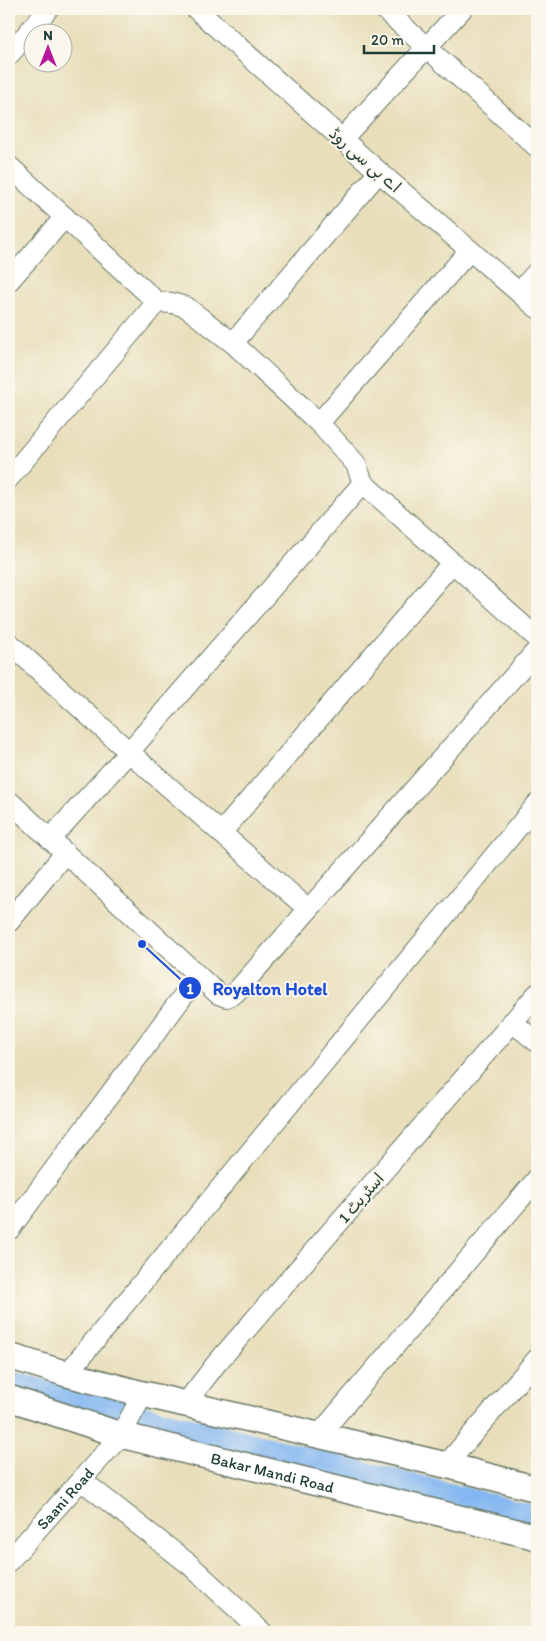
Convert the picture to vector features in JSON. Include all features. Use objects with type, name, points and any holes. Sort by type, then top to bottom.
[{"type":"street","points":[[9,55],[48,9]]},
{"type":"street","name":"اے بی سی روڈ","points":[[196,9],[379,172],[537,308]]},
{"type":"street","points":[[384,9],[537,147]]},
{"type":"street","points":[[342,139],[462,9]]},
{"type":"street","points":[[9,166],[157,302],[172,303],[186,307],[233,343],[319,423],[356,464],[364,483],[537,638]]},
{"type":"street","points":[[233,343],[379,172]]},
{"type":"street","points":[[9,282],[65,218]]},
{"type":"street","points":[[319,423],[470,250]]},
{"type":"street","points":[[518,292],[537,272]]},
{"type":"street","points":[[9,478],[157,302]]},
{"type":"street","points":[[50,839],[129,752],[364,483]]},
{"type":"street","points":[[221,833],[452,563]]},
{"type":"street","points":[[9,643],[129,752],[308,909]]},
{"type":"street","points":[[9,801],[198,976],[218,994],[226,997],[235,993],[537,650]]},
{"type":"street","points":[[67,1374],[537,804]]},
{"type":"street","points":[[9,922],[65,853]]},
{"type":"street","points":[[9,1230],[198,976]]},
{"type":"street","name":"اسٹریٹ 1","points":[[186,1403],[223,1357],[537,994]]},
{"type":"street","points":[[512,1022],[537,1042]]},
{"type":"street","points":[[318,1435],[537,1179]]},
{"type":"street","points":[[9,1356],[143,1394],[446,1465],[537,1489]]},
{"type":"street","points":[[446,1465],[537,1359]]},
{"type":"street","name":"Saani Road","points":[[9,1561],[121,1435],[143,1394]]},
{"type":"street","name":"Bakar Mandi Road","points":[[9,1398],[121,1435],[537,1537]]},
{"type":"street","points":[[81,1480],[189,1564],[262,1632]]},
{"type":"waterway","points":[[9,1383],[537,1518]]},
{"type":"place","name":"Royalton Hotel","points":[[142,944]]}]
